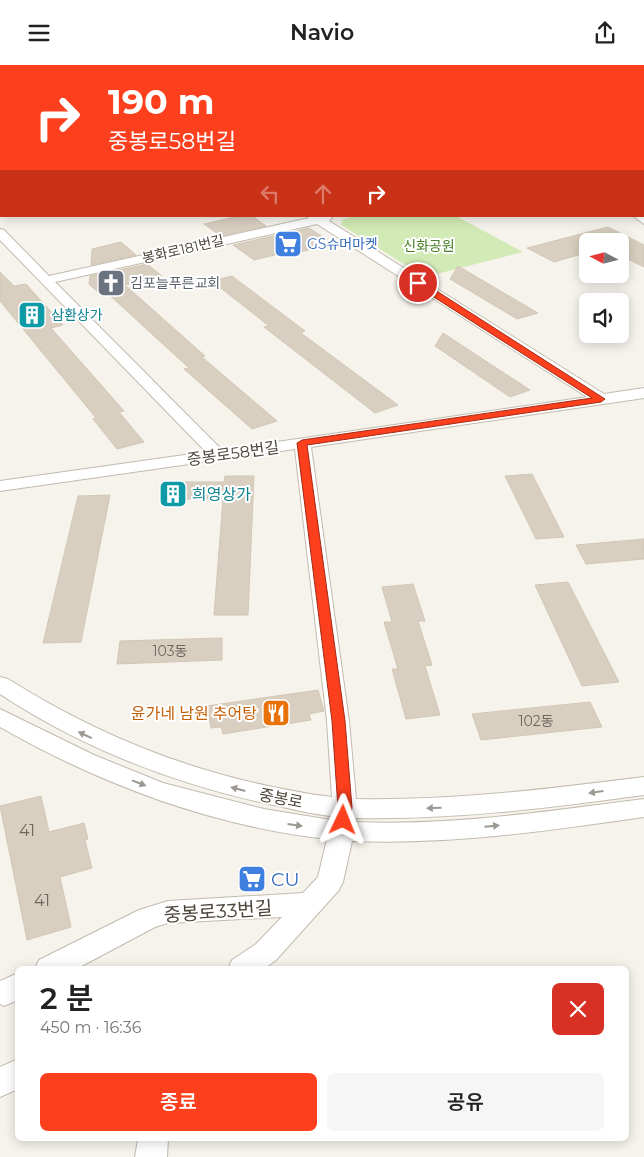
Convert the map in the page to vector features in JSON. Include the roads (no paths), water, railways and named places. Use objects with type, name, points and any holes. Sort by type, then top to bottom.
[{"type":"street","points":[[422,65],[428,65]]},
{"type":"street","points":[[316,218],[601,399]]},
{"type":"street","name":"봉화로181번길","points":[[47,280],[316,218]]},
{"type":"street","points":[[0,233],[218,455]]},
{"type":"street","name":"중봉로58번길","points":[[0,486],[644,393]]},
{"type":"street","name":"중봉로33번길","points":[[246,966],[266,952],[330,882],[343,820],[338,721],[302,443]]},
{"type":"street","name":"중봉로","points":[[0,684],[29,705],[119,751],[185,774],[343,820],[456,829],[569,818],[644,807]]},
{"type":"street","name":"중봉로","points":[[0,717],[52,746],[98,768],[152,788],[231,811],[284,823],[343,820],[644,786]]},
{"type":"street","name":"중봉로33번길","points":[[55,966],[148,918],[168,912],[310,904]]},
{"type":"street","points":[[0,1083],[15,1075]]},
{"type":"street","points":[[151,1157],[153,1141]]},
{"type":"place","name":"GS슈머마켓","points":[[288,244]]},
{"type":"place","name":"김포늘푸른교회","points":[[111,283]]},
{"type":"place","name":"삼환상가","points":[[32,315]]},
{"type":"place","name":"희영상가","points":[[173,494]]},
{"type":"place","name":"윤가네 남원 추어탕","points":[[276,713]]},
{"type":"place","name":"CU","points":[[252,879]]},
{"type":"park label","name":"신화공원","points":[[429,246]]}]
